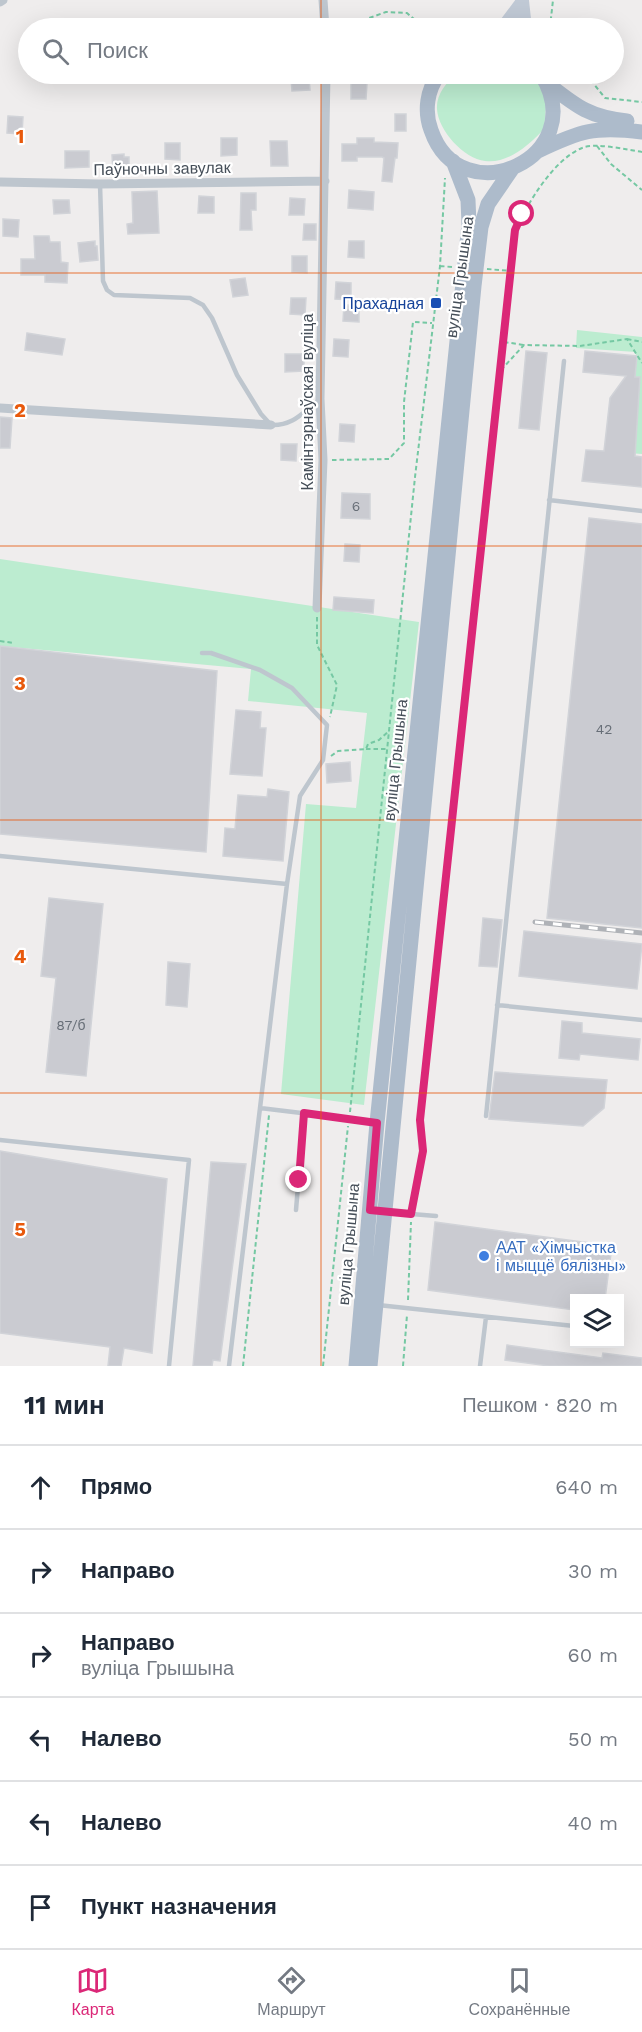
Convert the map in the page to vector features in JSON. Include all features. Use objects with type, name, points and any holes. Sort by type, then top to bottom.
[{"type":"main road","points":[[434,84],[429,96],[428,117],[433,137],[449,167],[462,166],[482,172],[502,172],[512,169],[530,159],[538,151],[549,134],[552,124],[553,103],[546,84]]},
{"type":"main road","points":[[551,84],[578,107],[604,118],[642,123]]},
{"type":"main road","points":[[538,151],[574,134],[592,130],[618,129],[642,132]]},
{"type":"main road","name":"вуліца Грышына","points":[[370,1366],[368,1305],[370,1210],[377,1123],[469,224],[468,200],[449,167]]},
{"type":"main road","name":"вуліца Грышына","points":[[356,1366],[386,1212],[481,227],[488,204],[512,169]]},
{"type":"street","points":[[323,0],[324,18]]},
{"type":"street","points":[[510,18],[521,2]]},
{"type":"street","points":[[521,2],[523,18]]},
{"type":"street","name":"Камінтэрнаўская вуліца","points":[[318,608],[323,460],[320,399],[326,84]]},
{"type":"street","name":"Паўночны завулак","points":[[0,182],[100,184],[325,181]]},
{"type":"street","points":[[0,408],[271,425]]},
{"type":"lane","points":[[100,184],[103,281],[107,290],[114,295],[190,298],[203,304],[212,318],[237,375],[261,414],[271,425],[290,423],[320,399]]},
{"type":"lane","points":[[486,1116],[564,361]]},
{"type":"lane","points":[[549,500],[642,511]]},
{"type":"lane","points":[[202,652],[260,670],[292,688],[327,725],[323,760],[300,796],[287,884],[229,1366]]},
{"type":"lane","points":[[0,856],[287,884]]},
{"type":"lane","points":[[497,1005],[642,1020]]},
{"type":"lane","points":[[260,1108],[393,1125]]},
{"type":"lane","points":[[296,1209],[304,1113]]},
{"type":"lane","points":[[0,1140],[189,1160],[170,1366]]},
{"type":"lane","points":[[370,1210],[436,1216]]},
{"type":"lane","points":[[368,1305],[570,1326]]},
{"type":"lane","points":[[480,1366],[486,1317]]},
{"type":"path","points":[[552,18],[553,0]]},
{"type":"path","points":[[369,18],[386,12],[407,13],[413,18]]},
{"type":"path","points":[[594,84],[605,98],[642,102]]},
{"type":"path","points":[[403,1366],[408,1309],[411,1214],[423,1151],[420,1120],[515,230],[540,185],[565,160],[583,147],[597,146],[642,152]]},
{"type":"path","points":[[597,146],[611,164],[642,190]]},
{"type":"path","points":[[323,1366],[449,167]]},
{"type":"path","points":[[440,266],[452,267]]},
{"type":"path","points":[[487,269],[511,271]]},
{"type":"path","points":[[323,460],[389,459],[404,443],[404,402],[413,322],[434,324]]},
{"type":"path","points":[[504,342],[524,345],[580,346],[627,339],[642,342]]},
{"type":"path","points":[[627,339],[642,363]]},
{"type":"path","points":[[501,370],[524,345]]},
{"type":"path","points":[[318,608],[317,645],[337,685],[327,725]]},
{"type":"path","points":[[0,641],[14,643]]},
{"type":"path","points":[[366,749],[368,744],[379,740],[389,732]]},
{"type":"path","points":[[323,760],[338,752],[387,749]]},
{"type":"path","points":[[243,1366],[270,1109]]},
{"type":"green space","points":[[447,84],[541,84],[546,99],[544,129],[525,147],[502,160],[477,159],[461,149],[442,126],[438,117],[437,104]]},
{"type":"green space","points":[[577,330],[642,337],[642,454],[628,453],[636,352],[576,348]]},
{"type":"green space","points":[[0,559],[419,622],[364,1105],[281,1094],[306,804],[356,808],[367,713],[248,701],[251,669],[0,646]]},
{"type":"building","points":[[291,84],[310,84],[310,90],[292,91]]},
{"type":"building","points":[[351,84],[367,84],[366,99],[351,99]]},
{"type":"building","points":[[395,114],[406,114],[406,131],[395,131]]},
{"type":"building","points":[[8,116],[23,117],[22,134],[7,133]]},
{"type":"building","points":[[221,138],[237,138],[237,155],[221,156]]},
{"type":"building","points":[[357,138],[374,138],[374,142],[398,143],[392,182],[382,181],[384,158],[382,157],[357,157],[357,161],[342,161],[342,144],[357,144]]},
{"type":"building","points":[[270,141],[287,141],[288,166],[271,166]]},
{"type":"building","points":[[165,143],[180,143],[180,160],[165,159]]},
{"type":"building","points":[[65,151],[89,151],[89,167],[65,168]]},
{"type":"building","points":[[124,154],[124,157],[129,157],[129,170],[113,171],[112,155]]},
{"type":"building","points":[[349,190],[374,192],[373,210],[348,208]]},
{"type":"building","points":[[157,191],[159,233],[128,234],[127,224],[133,223],[132,192]]},
{"type":"building","points":[[241,193],[256,193],[256,210],[251,210],[252,230],[240,230]]},
{"type":"building","points":[[199,196],[214,197],[214,213],[198,213]]},
{"type":"building","points":[[290,198],[305,199],[304,215],[289,215]]},
{"type":"building","points":[[53,200],[69,200],[70,213],[54,214]]},
{"type":"building","points":[[3,219],[19,220],[18,237],[3,236]]},
{"type":"building","points":[[304,224],[316,224],[316,240],[303,240]]},
{"type":"building","points":[[34,236],[49,236],[50,242],[60,242],[61,262],[68,263],[67,283],[45,282],[45,275],[21,275],[21,259],[35,259]]},
{"type":"building","points":[[95,241],[98,260],[80,262],[78,243]]},
{"type":"building","points":[[349,241],[364,241],[364,258],[348,257]]},
{"type":"building","points":[[292,256],[307,256],[307,273],[292,272]]},
{"type":"building","points":[[245,278],[248,295],[233,297],[230,280]]},
{"type":"building","points":[[336,282],[351,283],[351,300],[335,299]]},
{"type":"building","points":[[291,298],[306,298],[305,315],[290,314]]},
{"type":"building","points":[[344,305],[359,305],[359,322],[343,321]]},
{"type":"building","points":[[27,333],[65,339],[62,355],[25,350]]},
{"type":"building","points":[[334,339],[349,340],[348,357],[333,356]]},
{"type":"building","points":[[526,351],[547,353],[539,430],[519,428]]},
{"type":"building","points":[[585,351],[637,356],[635,377],[640,377],[635,456],[642,457],[642,487],[582,481],[586,450],[604,451],[610,398],[626,376],[583,372]]},
{"type":"building","points":[[285,354],[304,354],[304,371],[285,372]]},
{"type":"building","points":[[0,417],[12,418],[10,448],[0,448]]},
{"type":"building","points":[[340,424],[355,425],[354,442],[339,441]]},
{"type":"building","points":[[281,444],[297,444],[296,461],[281,460]]},
{"type":"building","points":[[342,493],[370,494],[370,519],[341,518]]},
{"type":"building","points":[[589,518],[642,524],[642,928],[547,918]]},
{"type":"building","points":[[345,544],[360,545],[359,562],[344,561]]},
{"type":"building","points":[[334,597],[374,600],[373,613],[333,610]]},
{"type":"building","points":[[0,646],[217,671],[206,852],[0,834]]},
{"type":"building","points":[[236,710],[261,712],[260,728],[266,728],[262,776],[230,774]]},
{"type":"building","points":[[350,762],[351,781],[327,783],[326,764]]},
{"type":"building","points":[[268,789],[289,792],[283,861],[223,856],[225,828],[235,829],[238,795],[267,797]]},
{"type":"building","points":[[49,898],[103,904],[86,1076],[46,1072],[56,978],[41,976]]},
{"type":"building","points":[[483,918],[502,920],[497,967],[479,966]]},
{"type":"building","points":[[524,931],[642,944],[637,989],[519,976]]},
{"type":"building","points":[[168,962],[190,964],[187,1007],[166,1005]]},
{"type":"building","points":[[562,1021],[582,1023],[582,1033],[640,1039],[638,1060],[580,1054],[579,1060],[559,1058]]},
{"type":"building","points":[[495,1072],[607,1080],[604,1108],[583,1126],[489,1119]]},
{"type":"building","points":[[0,1151],[167,1179],[152,1353],[124,1348],[121,1366],[108,1366],[110,1347],[0,1333]]},
{"type":"building","points":[[211,1162],[246,1164],[220,1361],[213,1360],[212,1366],[193,1366]]},
{"type":"building","points":[[435,1222],[612,1246],[606,1294],[570,1294],[570,1309],[428,1290]]},
{"type":"building","points":[[507,1345],[602,1358],[603,1353],[642,1358],[642,1366],[549,1366],[505,1360]]},
{"type":"railway","points":[[535,922],[642,933]]},
{"type":"place","name":"Прахадная","points":[[436,303]]},
{"type":"place","name":"ААТ «Хімчыстка і мыццё бялізны»","points":[[484,1256]]},
{"type":"route","points":[[299,1180],[304,1113],[377,1123],[370,1210],[411,1214],[423,1151],[420,1120],[508,289],[515,230],[522,214]]}]
